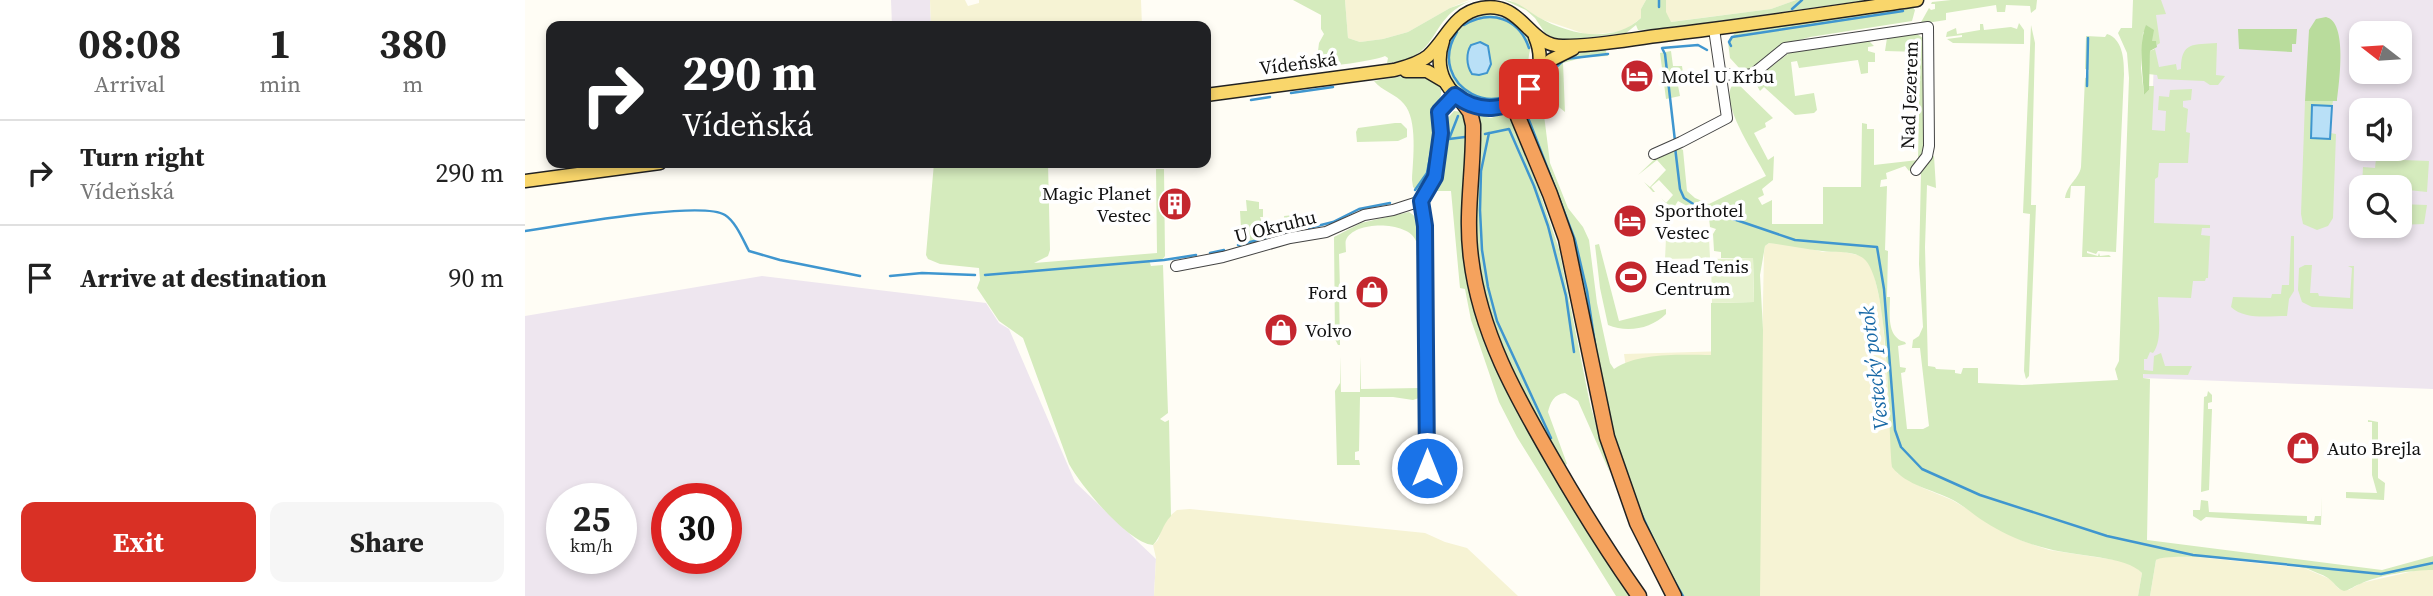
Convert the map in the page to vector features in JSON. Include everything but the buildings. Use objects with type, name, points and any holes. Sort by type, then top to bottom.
[{"type":"highway","points":[[1524,95],[1518,117],[1566,239],[1607,438],[1637,523],[1674,596]]},
{"type":"highway","points":[[1458,98],[1470,112],[1473,125],[1469,235],[1474,279],[1487,330],[1504,371],[1534,428],[1595,531],[1639,596]]},
{"type":"main road","name":"Vídeňská","points":[[1395,70],[1424,59],[1463,15],[1487,8],[1513,14],[1548,45],[1585,46],[1917,0]]},
{"type":"main road","points":[[1532,32],[1541,55],[1536,78]]},
{"type":"main road","points":[[1444,37],[1439,59],[1446,84]]},
{"type":"main road","name":"Vídeňská","points":[[1524,95],[1556,57],[1585,46]]},
{"type":"main road","name":"Vídeňská","points":[[1211,93],[1395,70],[1427,71],[1446,84],[1458,98]]},
{"type":"main road","points":[[1458,98],[1482,108],[1494,108],[1513,103],[1524,95]]},
{"type":"main road","points":[[525,181],[622,168]]},
{"type":"street","name":"Nad Jezerem","points":[[1721,73],[1738,76],[1753,74],[1785,48],[1928,27],[1929,146],[1927,156],[1916,170]]},
{"type":"street","points":[[1654,154],[1727,118],[1714,29]]},
{"type":"street","points":[[1428,492],[1425,226],[1421,201],[1435,177],[1441,133],[1439,112],[1458,98]]},
{"type":"street","name":"U Okruhu","points":[[1176,266],[1223,257],[1290,238],[1326,232],[1364,215],[1421,201]]},
{"type":"shaded area","points":[[891,0],[930,0],[931,21],[892,21]]},
{"type":"shaded area","points":[[930,0],[965,0],[968,6],[979,3],[979,0],[1141,0],[1142,21],[931,21]]},
{"type":"shaded area","points":[[1345,0],[1469,0],[1408,32],[1360,42],[1348,38]]},
{"type":"shaded area","points":[[1510,0],[1646,0],[1641,9],[1641,18],[1624,31],[1588,35],[1541,19]]},
{"type":"shaded area","points":[[1666,0],[1796,0],[1771,9],[1670,22],[1665,12]]},
{"type":"shaded area","points":[[2156,0],[2433,0],[2433,389],[2143,378]]},
{"type":"shaded area","points":[[1769,243],[1795,245],[1823,252],[1840,251],[1862,256],[1872,266],[1882,310],[1891,452],[1897,473],[1952,500],[2020,540],[2049,550],[2122,561],[2135,566],[2142,573],[2138,596],[1707,596],[1640,466],[1624,354],[1762,350],[1764,253],[1765,246]]},
{"type":"shaded area","points":[[762,276],[986,303],[999,323],[1009,329],[1075,482],[1156,559],[1154,596],[525,596],[525,316]]},
{"type":"shaded area","points":[[1190,509],[1425,533],[1467,548],[1518,596],[1154,596],[1156,558],[1153,545],[1171,515],[1177,510]]},
{"type":"shaded area","points":[[2161,556],[2304,568],[2330,579],[2339,589],[2349,590],[2361,583],[2418,570],[2433,570],[2433,596],[2150,596],[2156,560]]},
{"type":"green space","points":[[1293,0],[1345,0],[1348,38],[1360,42],[1408,32],[1450,8],[1473,0],[1447,17],[1427,46],[1405,60],[1387,63],[1388,58],[1385,56],[1326,66],[1318,61],[1318,55],[1322,52],[1318,51],[1319,43],[1324,34],[1321,29],[1321,15]]},
{"type":"green space","points":[[1504,0],[1518,4],[1563,28],[1604,34],[1630,26],[1641,18],[1641,9],[1646,0],[1666,0],[1666,12],[1671,22],[1771,9],[1796,0],[1867,0],[1661,29],[1638,30],[1636,25],[1626,33],[1559,41],[1545,33],[1526,10]]},
{"type":"green space","points":[[2037,0],[2036,9],[2031,13],[2030,6],[2006,5],[2005,12],[1997,12],[1996,5],[1946,13],[1946,20],[1920,24],[1929,8],[1935,9],[1932,2]]},
{"type":"green space","points":[[2133,0],[2161,0],[2166,14],[2156,15],[2160,43],[2157,45],[2152,42],[2152,38],[2143,32],[2141,68],[2144,95],[2149,90],[2148,86],[2154,86],[2152,130],[2165,131],[2166,111],[2158,110],[2159,96],[2169,97],[2170,90],[2192,89],[2191,100],[2183,101],[2183,107],[2188,109],[2186,132],[2190,133],[2188,163],[2159,163],[2158,177],[2155,179],[2154,223],[2210,225],[2210,228],[2202,228],[2201,235],[2210,236],[2208,278],[2205,281],[2193,281],[2191,298],[2158,297],[2158,341],[2153,353],[2150,352],[2147,359],[2144,359],[2144,370],[2153,371],[2154,356],[2161,353],[2165,366],[2192,366],[2188,375],[2143,374],[2143,378],[2150,379],[2147,540],[2382,570],[2433,556],[2433,570],[2386,576],[2344,591],[2326,577],[2308,569],[2230,559],[2165,558],[2156,560],[2150,596],[2138,596],[2142,573],[2135,567],[2112,560],[2040,547],[2008,534],[1953,500],[1905,479],[1892,467],[1883,322],[1872,271],[1863,258],[1849,253],[1769,243],[1765,246],[1760,275],[1763,330],[1760,596],[1677,596],[1661,567],[1613,450],[1576,272],[1527,133],[1524,108],[1529,101],[1543,107],[1550,163],[1568,208],[1583,227],[1589,240],[1597,303],[1610,363],[1614,369],[1648,357],[1711,355],[1711,303],[1754,302],[1753,258],[1721,258],[1721,252],[1714,251],[1713,234],[1716,229],[1710,227],[1709,218],[1678,201],[1673,209],[1666,203],[1673,195],[1659,180],[1651,187],[1655,192],[1644,182],[1650,187],[1666,170],[1657,160],[1638,175],[1659,155],[1679,148],[1683,150],[1687,191],[1709,204],[1766,176],[1733,113],[1730,89],[1736,82],[1773,118],[1765,123],[1766,127],[1754,133],[1768,160],[1774,156],[1773,180],[1762,189],[1764,195],[1758,198],[1762,205],[1772,200],[1772,224],[1823,224],[1823,187],[1861,187],[1862,123],[1867,124],[1867,129],[1874,129],[1874,165],[1918,160],[1920,52],[1885,51],[1887,38],[1917,34],[1923,38],[1926,124],[1924,152],[1918,163],[1909,171],[1905,166],[1886,173],[1887,179],[1881,180],[1880,187],[1887,186],[1885,250],[1888,251],[1887,297],[1890,297],[1890,324],[1895,335],[1906,344],[1898,346],[1900,367],[1906,368],[1905,372],[1901,373],[1907,429],[1923,429],[1929,426],[1920,348],[1912,348],[1913,340],[1919,336],[1923,327],[1919,264],[1921,173],[1930,157],[1934,156],[1936,188],[1927,185],[1925,247],[1928,366],[1955,370],[1955,373],[1961,374],[1963,368],[1978,368],[1978,383],[2022,385],[2118,380],[2115,369],[2119,361],[2129,78],[2127,53],[2118,33],[2121,28],[2132,28]]},
{"type":"green space","points":[[1911,5],[1915,10],[1912,21],[1810,37],[1782,45],[1751,70],[1740,69],[1730,58],[1728,42],[1735,33]]},
{"type":"green space","points":[[1483,15],[1506,18],[1523,31],[1531,44],[1531,70],[1525,82],[1507,97],[1487,102],[1470,98],[1457,87],[1449,72],[1447,55],[1451,39],[1463,24]]},
{"type":"green space","points":[[2326,17],[2333,21],[2340,41],[2337,101],[2305,101],[2309,30],[2316,19]]},
{"type":"green space","points":[[2019,23],[2024,30],[2024,44],[1953,43],[1947,39],[1962,35],[1946,37],[1947,32],[1956,28],[1957,34],[1980,30],[1980,24],[1983,24],[1984,30],[2011,27],[2017,29]]},
{"type":"green space","points":[[2031,25],[2035,43],[2031,205],[2036,205],[2029,376],[2026,379],[2024,371],[2030,214],[2023,213]]},
{"type":"green space","points":[[2146,25],[2154,30],[2152,41],[2156,41],[2157,47],[2150,51],[2149,90],[2144,95],[2142,50]]},
{"type":"green space","points":[[2238,29],[2297,29],[2296,44],[2292,44],[2292,52],[2239,49]]},
{"type":"green space","points":[[2107,34],[2119,45],[2124,68],[2116,252],[2098,251],[2096,254],[2087,251],[2098,256],[2099,253],[2100,256],[2111,257],[2082,257],[2085,186],[2071,186],[2070,198],[2065,198],[2068,189],[2081,167],[2085,78],[2088,77],[2089,70],[2085,69],[2086,36],[2105,37]]},
{"type":"green space","points":[[1869,41],[1874,46],[1868,47],[1868,51],[1875,53],[1875,62],[1868,62],[1868,73],[1861,74],[1858,60],[1799,68],[1797,61],[1791,62],[1795,96],[1814,93],[1817,110],[1814,113],[1795,115],[1764,87],[1760,91],[1755,82],[1789,53]]},
{"type":"green space","points":[[2217,43],[2216,75],[2225,76],[2218,85],[2210,85],[2204,81],[2158,79],[2157,75],[2148,74],[2150,51],[2155,49],[2159,67],[2176,64],[2177,70],[2181,69],[2183,53],[2190,46]]},
{"type":"green space","points":[[1605,49],[1608,56],[1585,57],[1563,63],[1565,112],[1555,104],[1557,87],[1550,88],[1544,99],[1537,91],[1549,71],[1563,59],[1582,52]]},
{"type":"green space","points":[[1671,51],[1673,66],[1682,66],[1683,73],[1676,75],[1680,96],[1666,99],[1660,53]]},
{"type":"green space","points":[[1416,74],[1433,79],[1441,91],[1433,113],[1436,135],[1432,166],[1427,181],[1417,191],[1412,180],[1414,140],[1408,111],[1401,101],[1374,81]]},
{"type":"green space","points":[[2305,101],[2333,101],[2332,106],[2313,106],[2311,138],[2330,139],[2330,133],[2336,134],[2333,218],[2328,226],[2317,230],[2303,224],[2301,214]]},
{"type":"green space","points":[[1454,111],[1466,115],[1480,328],[1631,596],[1616,596],[1517,437],[1499,402],[1471,320],[1465,289],[1460,288],[1451,191],[1437,191],[1431,195],[1439,181],[1447,119]]},
{"type":"green space","points":[[1512,111],[1513,126],[1559,249],[1590,404],[1610,473],[1578,401],[1565,393],[1553,400],[1548,412],[1567,464],[1562,466],[1531,414],[1484,306],[1474,242],[1475,181],[1482,132],[1477,115],[1491,118]]},
{"type":"green space","points":[[1401,123],[1407,129],[1407,137],[1398,141],[1357,142],[1358,128]]},
{"type":"green space","points":[[2376,161],[2429,161],[2427,192],[2412,190],[2412,175],[2363,175],[2363,167],[2375,168]]},
{"type":"green space","points":[[934,168],[1048,168],[1050,250],[1048,256],[1034,263],[1157,253],[1156,169],[1164,169],[1165,256],[1163,259],[1149,260],[1151,266],[1163,265],[1168,413],[1160,419],[1165,422],[1169,420],[1171,516],[1153,545],[1131,535],[1094,499],[1075,474],[1023,338],[999,321],[977,288],[980,280],[979,268],[940,264],[928,259],[926,255]]},
{"type":"green space","points":[[1246,200],[1259,202],[1259,209],[1263,209],[1263,217],[1260,217],[1265,230],[1286,227],[1284,216],[1294,215],[1289,218],[1289,227],[1281,230],[1281,233],[1298,229],[1298,232],[1239,248],[1242,244],[1240,211],[1247,211]]},
{"type":"green space","points":[[2412,204],[2427,205],[2424,224],[2412,224]]},
{"type":"green space","points":[[1409,212],[1417,221],[1420,241],[1416,241],[1411,234],[1403,230],[1381,226],[1359,229],[1351,233],[1346,240],[1346,252],[1339,254],[1340,289],[1343,289],[1339,291],[1338,345],[1335,339],[1334,237],[1361,223]]},
{"type":"green space","points":[[2291,236],[2294,236],[2294,291],[2289,299],[2287,316],[2250,316],[2231,307],[2233,297],[2271,298],[2272,294],[2281,294],[2282,285],[2289,285]]},
{"type":"green space","points":[[1666,238],[1709,238],[1710,258],[1665,259]]},
{"type":"green space","points":[[1599,244],[1619,321],[1666,309],[1666,314],[1639,328],[1623,329],[1608,325],[1595,245]]},
{"type":"green space","points":[[1753,258],[1754,302],[1712,303],[1711,259]]},
{"type":"green space","points":[[2312,265],[2310,293],[2350,298],[2352,268],[2348,266],[2354,266],[2353,309],[2312,307],[2302,302],[2298,290],[2299,268]]},
{"type":"green space","points":[[1421,301],[1422,397],[1413,400],[1360,397],[1359,451],[1355,452],[1355,460],[1359,460],[1360,465],[1337,465],[1335,391],[1340,383],[1340,356],[1341,392],[1360,392],[1360,356],[1361,389],[1419,388],[1418,304]]},
{"type":"green space","points":[[2208,391],[2212,395],[2212,402],[2208,403],[2208,409],[2212,409],[2209,490],[2201,492],[2204,397]]},
{"type":"green space","points":[[2368,420],[2378,422],[2378,478],[2385,483],[2384,500],[2346,498],[2346,492],[2377,493],[2372,475],[2372,422]]},
{"type":"green space","points":[[2322,496],[2321,525],[2206,517],[2201,521],[2193,516],[2193,510],[2200,510],[2201,500],[2208,501],[2209,512],[2307,516],[2307,521],[2314,521],[2315,516],[2321,516]]},
{"type":"water","points":[[1480,42],[1488,46],[1491,64],[1487,73],[1479,75],[1472,74],[1467,59],[1471,45]]},
{"type":"water","points":[[2312,105],[2332,106],[2330,139],[2311,138]]},
{"type":"waterway","name":"Vestecký potok","points":[[1659,0],[1659,7]]},
{"type":"waterway","points":[[1792,9],[1802,0]]},
{"type":"waterway","points":[[1731,46],[1729,42],[1732,37],[1903,11]]},
{"type":"waterway","points":[[1464,25],[1484,18],[1503,19],[1518,30],[1529,48]]},
{"type":"waterway","points":[[1457,32],[1449,52],[1451,69],[1459,84],[1472,94],[1487,99],[1504,97],[1519,88],[1530,70]]},
{"type":"waterway","points":[[2087,86],[2088,38]]},
{"type":"waterway","name":"Vestecký potok","points":[[1675,141],[1665,54],[1662,48],[1698,45],[1707,50]]},
{"type":"waterway","points":[[1542,94],[1553,70],[1565,59],[1608,54]]},
{"type":"waterway","points":[[1291,93],[1333,87]]},
{"type":"waterway","points":[[1251,100],[1270,97]]},
{"type":"waterway","points":[[1534,101],[1527,115],[1575,240],[1587,291],[1596,351]]},
{"type":"waterway","points":[[1458,116],[1449,139],[1465,137]]},
{"type":"waterway","points":[[1485,134],[1509,129],[1534,186],[1548,226],[1566,296],[1574,352]]},
{"type":"waterway","points":[[1489,133],[1481,171],[1480,210],[1482,250],[1488,287],[1497,321],[1551,438]]},
{"type":"waterway","points":[[1415,190],[1427,173],[1433,142]]},
{"type":"waterway","name":"Vestecký potok","points":[[1675,147],[1680,189],[1684,198],[1698,207],[1795,240],[1877,247],[1884,289],[1895,430],[1901,447],[1922,469],[1980,495],[2107,536],[2193,555],[2381,574],[2433,563]]},
{"type":"waterway","points":[[1309,228],[1333,222],[1359,209],[1390,203]]},
{"type":"waterway","points":[[525,231],[660,212],[711,211],[725,215],[733,222],[749,251],[860,276]]},
{"type":"waterway","points":[[1238,245],[1298,230]]},
{"type":"waterway","points":[[1210,253],[1224,250]]},
{"type":"waterway","points":[[985,275],[1196,255]]},
{"type":"waterway","points":[[890,276],[922,273],[975,275]]},
{"type":"waterway","points":[[1639,509],[1654,541]]},
{"type":"waterway","points":[[1671,575],[1683,596]]},
{"type":"place","name":"Motel U Krbu","points":[[1637,76]]},
{"type":"place","name":"Magic Planet Vestec","points":[[1175,204]]},
{"type":"place","name":"Sporthotel Vestec","points":[[1630,221]]},
{"type":"place","name":"Head Tenis Centrum","points":[[1631,277]]},
{"type":"place","name":"Ford","points":[[1372,292]]},
{"type":"place","name":"Volvo","points":[[1281,330]]},
{"type":"place","name":"Auto Brejla","points":[[2303,448]]},
{"type":"route","points":[[1427,468],[1425,226],[1421,201],[1435,177],[1441,133],[1439,112],[1455,95],[1472,105],[1494,108],[1513,103],[1529,89]]}]
